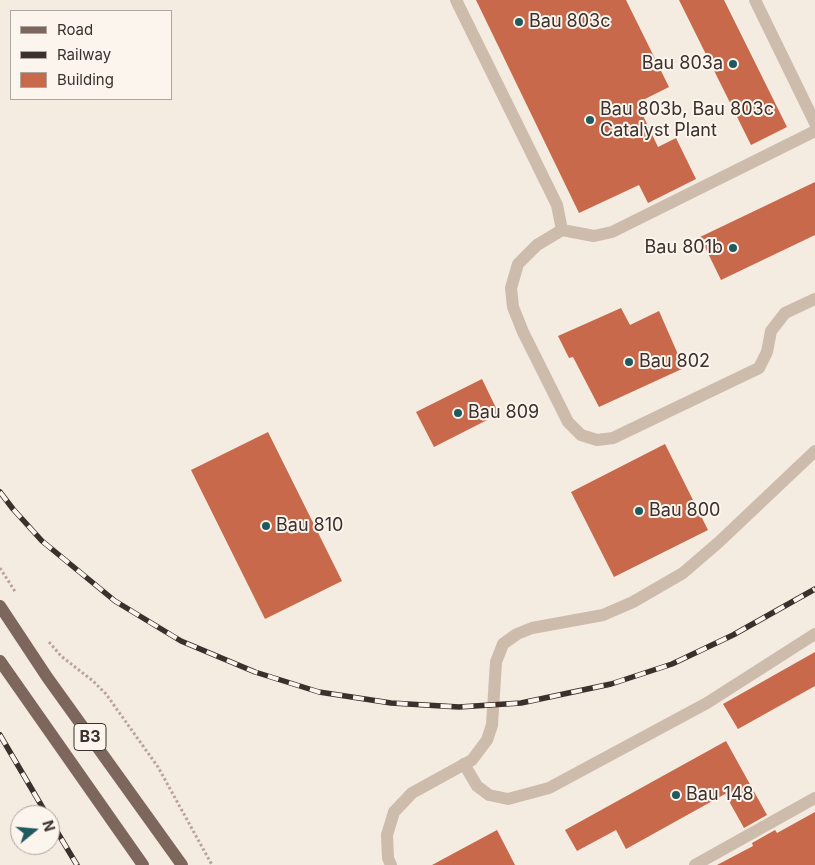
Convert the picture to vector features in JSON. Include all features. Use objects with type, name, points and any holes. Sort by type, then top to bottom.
[{"type":"main road","name":"B3","points":[[0,606],[47,677],[182,865]]},
{"type":"main road","name":"B3","points":[[0,661],[143,865]]},
{"type":"street","points":[[456,0],[557,205],[562,230]]},
{"type":"street","points":[[755,0],[815,123]]},
{"type":"street","points":[[815,131],[612,232],[594,236],[562,230],[537,245],[518,264],[511,288],[513,307],[523,332],[568,422],[582,435],[597,440],[614,438],[759,368],[767,352],[771,331],[785,313],[815,299]]},
{"type":"street","points":[[391,865],[388,858],[387,835],[394,812],[412,793],[472,760],[487,740],[492,725],[496,662],[503,644],[517,634],[532,628],[603,615],[632,602],[683,573],[719,542],[815,451]]},
{"type":"street","points":[[464,764],[477,786],[489,795],[508,799],[549,788],[707,703],[815,634]]},
{"type":"street","points":[[695,865],[815,798]]},
{"type":"path","points":[[0,568],[21,600]]},
{"type":"path","points":[[48,640],[61,656],[93,681],[106,694],[158,768],[212,865]]},
{"type":"building","name":"Bau 803b, Bau 803c Catalyst Plant","points":[[476,0],[626,0],[669,87],[637,103],[658,147],[676,138],[696,179],[648,203],[639,185],[579,213]]},
{"type":"building","name":"Bau 803a","points":[[679,0],[724,0],[787,127],[751,145]]},
{"type":"building","points":[[815,182],[815,235],[721,280],[700,237]]},
{"type":"building","name":"Bau 802","points":[[621,308],[630,325],[659,311],[684,368],[599,407],[573,357],[569,358],[558,336]]},
{"type":"building","name":"Bau 809","points":[[482,379],[499,414],[434,447],[416,412]]},
{"type":"building","name":"Bau 810","points":[[268,432],[342,581],[265,619],[191,470]]},
{"type":"building","name":"Bau 800","points":[[665,444],[708,530],[614,577],[571,492]]},
{"type":"building","points":[[815,652],[815,686],[738,729],[723,704]]},
{"type":"building","name":"Bau 148","points":[[726,741],[767,815],[744,828],[725,794],[626,849],[616,830],[577,851],[565,830]]},
{"type":"building","points":[[815,812],[815,865],[717,865],[753,846],[752,843],[775,830],[777,833]]},
{"type":"building","points":[[497,830],[515,865],[432,865]]},
{"type":"railway","points":[[0,492],[42,541],[115,601],[181,641],[255,672],[319,692],[391,703],[459,707],[521,703],[611,684],[672,664],[733,635],[815,589]]},
{"type":"railway","points":[[0,735],[41,805]]},
{"type":"railway","points":[[60,837],[77,865]]},
{"type":"place","name":"Bau 803c","points":[[519,22]]},
{"type":"place","name":"Bau 803a","points":[[733,64]]},
{"type":"place","name":"Bau 803b, Bau 803c Catalyst Plant","points":[[590,120]]},
{"type":"place","name":"Bau 801b","points":[[733,248]]},
{"type":"place","name":"Bau 802","points":[[629,362]]},
{"type":"place","name":"Bau 809","points":[[458,413]]},
{"type":"place","name":"Bau 800","points":[[639,511]]},
{"type":"place","name":"Bau 810","points":[[266,526]]},
{"type":"place","name":"Bau 148","points":[[676,795]]}]
